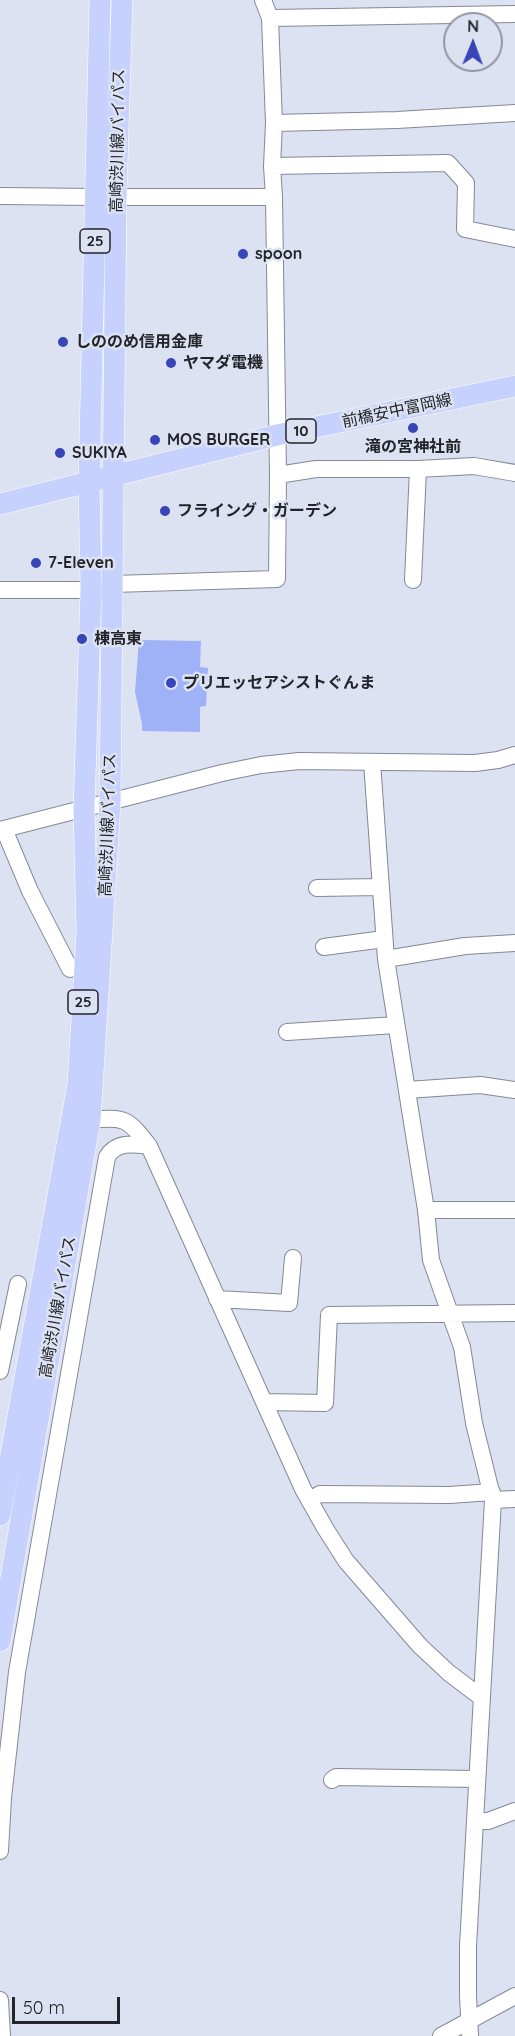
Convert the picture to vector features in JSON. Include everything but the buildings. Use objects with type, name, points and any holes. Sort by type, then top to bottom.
[{"type":"main road","name":"高崎渋川線バイパス","points":[[0,1641],[90,1120],[110,803],[114,475],[100,0]]},
{"type":"main road","name":"高崎渋川線バイパス","points":[[0,1515],[78,1084],[87,932],[84,809],[91,590],[89,482],[106,197],[122,0]]},
{"type":"main road","name":"前橋安中富岡線","points":[[0,504],[277,435],[515,386]]},
{"type":"street","points":[[113,584],[277,579],[278,475],[272,166],[274,123],[270,18],[262,0]]},
{"type":"street","points":[[270,18],[357,8],[483,8],[515,14]]},
{"type":"street","points":[[274,123],[396,120],[515,113]]},
{"type":"street","points":[[272,166],[448,163],[466,183],[465,229],[515,239]]},
{"type":"street","points":[[0,196],[274,197]]},
{"type":"street","points":[[278,475],[316,469],[418,469],[474,466],[515,473]]},
{"type":"street","points":[[413,580],[418,469]]},
{"type":"street","points":[[0,591],[91,590]]},
{"type":"street","points":[[70,969],[30,891],[2,829],[261,765],[299,761],[475,763],[515,755]]},
{"type":"street","points":[[372,762],[386,959],[432,1260],[462,1347],[474,1423],[492,1496],[468,1946],[469,2028]]},
{"type":"street","points":[[317,888],[380,887]]},
{"type":"street","points":[[324,947],[384,939]]},
{"type":"street","points":[[386,959],[465,946],[515,943]]},
{"type":"street","points":[[287,1032],[396,1025]]},
{"type":"street","points":[[407,1090],[480,1085],[515,1090]]},
{"type":"street","points":[[90,1120],[116,1118],[131,1124],[149,1146],[310,1500],[346,1560],[420,1646],[448,1672],[482,1698]]},
{"type":"street","points":[[0,1851],[3,1798],[18,1672],[107,1157],[114,1148],[129,1143],[149,1146]]},
{"type":"street","points":[[426,1210],[515,1210]]},
{"type":"street","points":[[217,1299],[289,1303],[293,1258]]},
{"type":"street","points":[[0,1371],[18,1284]]},
{"type":"street","points":[[264,1402],[325,1403],[329,1316],[515,1313]]},
{"type":"street","points":[[310,1500],[320,1494],[492,1496],[515,1499]]},
{"type":"street","points":[[332,1780],[336,1777],[477,1779]]},
{"type":"street","points":[[475,1821],[489,1821],[515,1811]]},
{"type":"street","points":[[441,2036],[469,2028],[515,1996]]},
{"type":"street","points":[[0,2000],[2,2036]]},
{"type":"place","name":"spoon","points":[[243,254]]},
{"type":"place","name":"しののめ信用金庫","points":[[63,342]]},
{"type":"place","name":"ヤマダ電機","points":[[171,363]]},
{"type":"place","name":"滝の宮神社前","points":[[413,428]]},
{"type":"place","name":"MOS BURGER","points":[[155,440]]},
{"type":"place","name":"SUKIYA","points":[[60,453]]},
{"type":"place","name":"フライング・ガーデン","points":[[165,511]]},
{"type":"place","name":"7-Eleven","points":[[36,563]]},
{"type":"place","name":"棟高東","points":[[82,639]]},
{"type":"place","name":"プリエッセアシストぐんま","points":[[171,683]]}]
